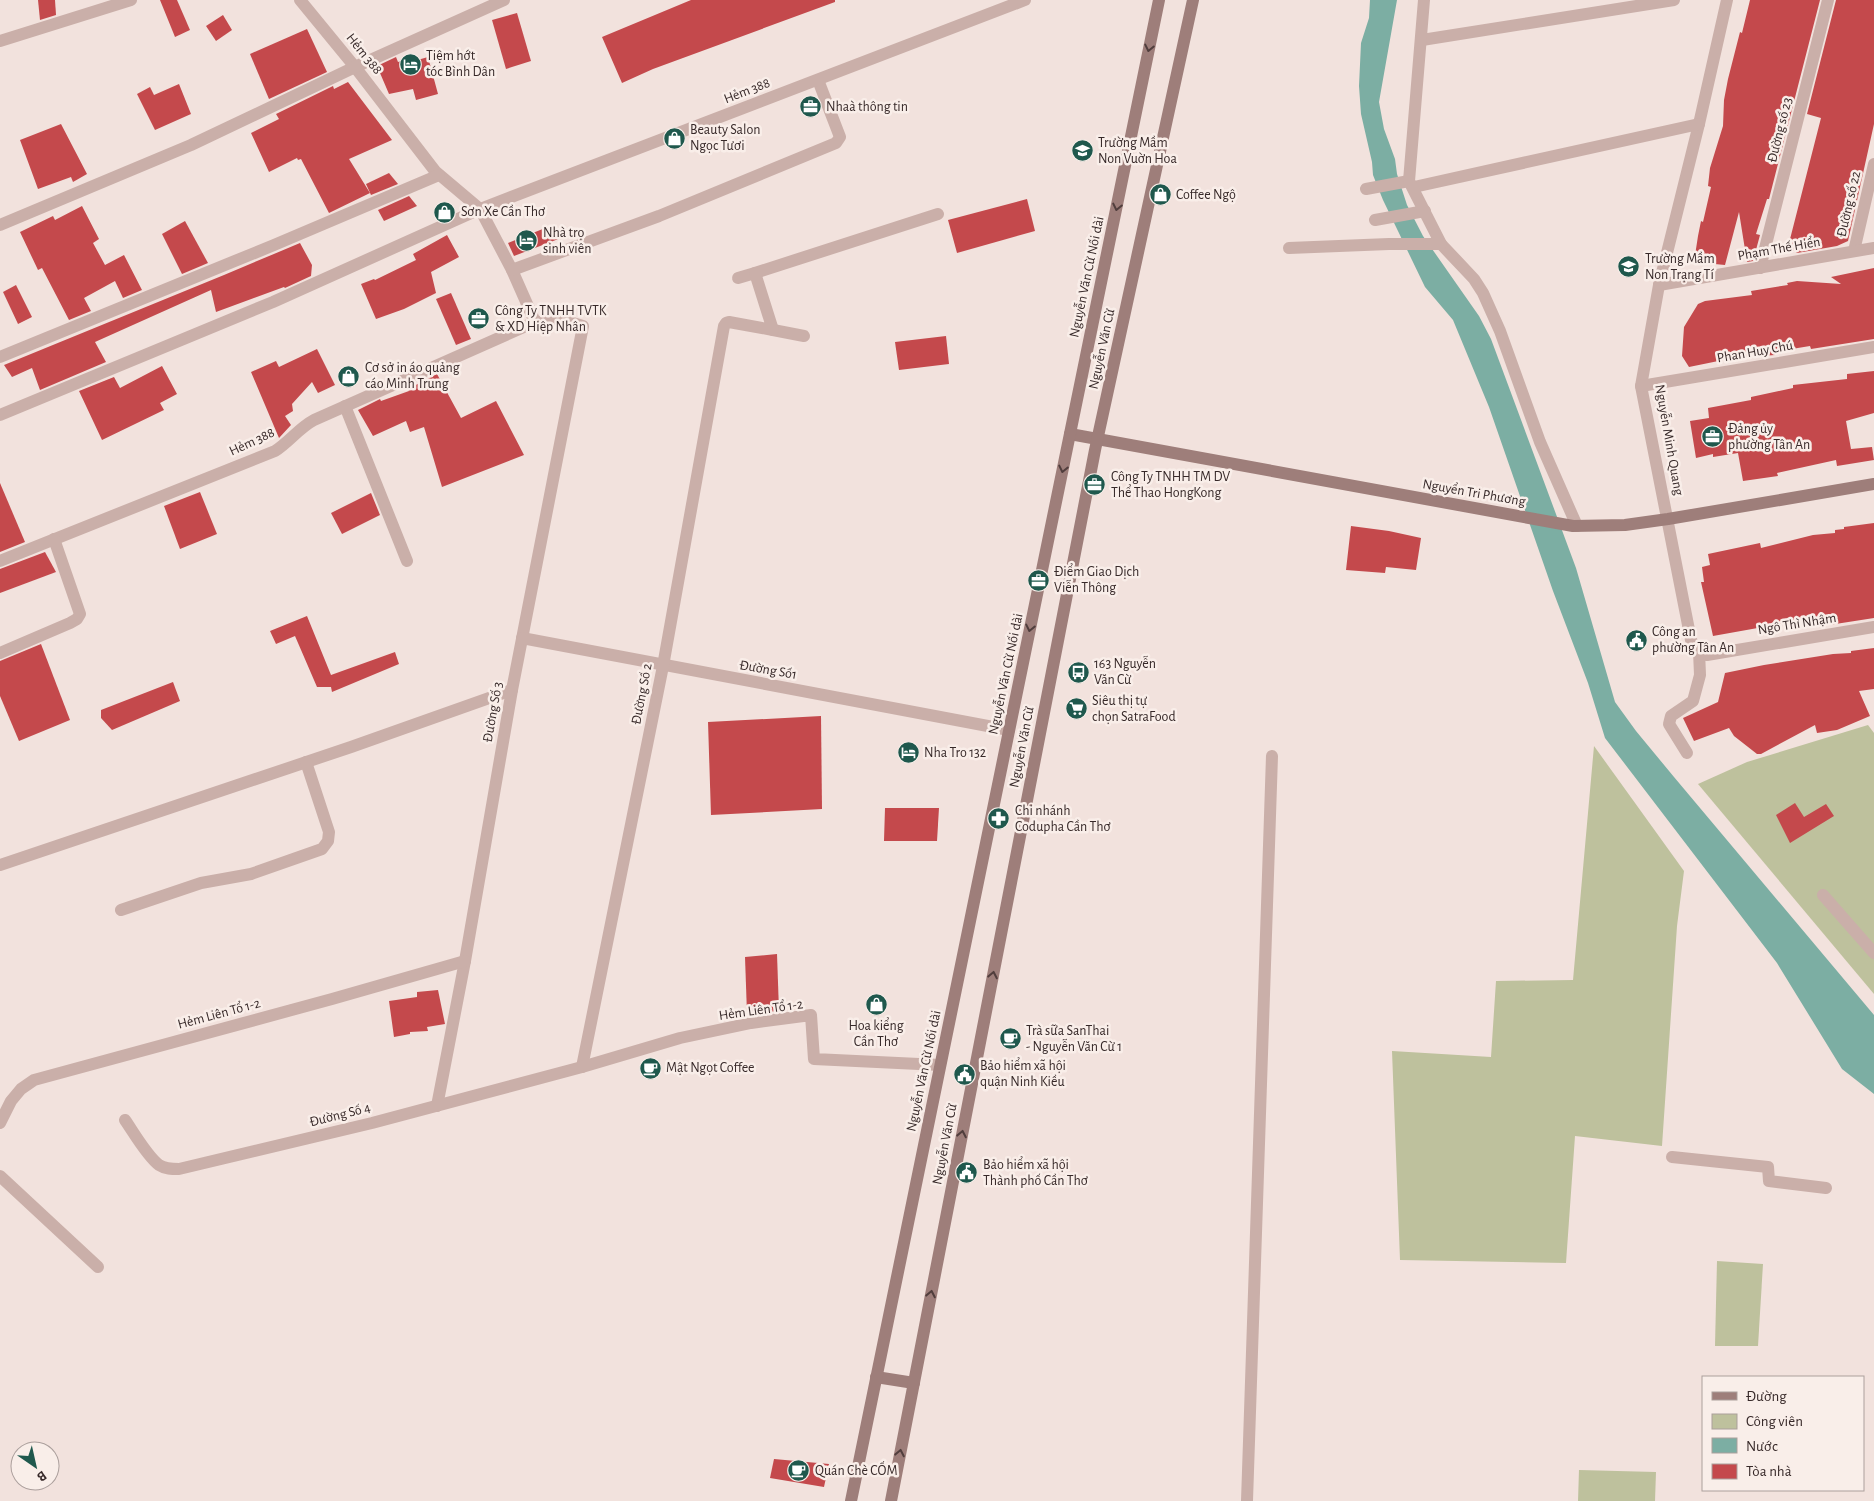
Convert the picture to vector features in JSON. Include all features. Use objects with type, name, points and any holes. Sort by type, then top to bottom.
[{"type":"main road","name":"Nguyễn Văn Cừ Nối dài","points":[[851,1501],[1159,0]]},
{"type":"main road","name":"Nguyễn Văn Cừ","points":[[891,1501],[1097,439],[1193,0]]},
{"type":"main road","name":"Nguyển Tri Phương","points":[[1070,434],[1575,526],[1625,524],[1668,519],[1874,484]]},
{"type":"main road","points":[[876,1377],[914,1383]]},
{"type":"street","points":[[0,42],[131,0]]},
{"type":"street","name":"Hẻm 388","points":[[300,0],[355,66],[439,175],[480,209],[512,270],[535,322]]},
{"type":"street","points":[[0,224],[191,145],[355,66],[504,0]]},
{"type":"street","name":"Hẻm 388","points":[[0,415],[273,302],[480,209],[1025,0]]},
{"type":"street","points":[[1424,0],[1408,183],[1420,212],[1437,244],[1474,279],[1483,293],[1500,332],[1540,442],[1575,526]]},
{"type":"street","points":[[1422,40],[1674,0]]},
{"type":"street","name":"Nguyễn Minh Quang","points":[[1687,753],[1669,724],[1671,716],[1693,701],[1700,675],[1698,651],[1692,640],[1642,386],[1659,285],[1700,124],[1727,0]]},
{"type":"street","name":"Đường số 23","points":[[1760,268],[1828,0]]},
{"type":"street","points":[[512,270],[659,216],[836,143],[840,137],[818,80]]},
{"type":"street","points":[[1371,188],[1408,183],[1700,124]]},
{"type":"street","name":"Đường số 22","points":[[1854,251],[1874,164]]},
{"type":"street","points":[[0,357],[439,175]]},
{"type":"street","points":[[1375,220],[1420,212]]},
{"type":"street","points":[[738,278],[938,214]]},
{"type":"street","points":[[1289,248],[1437,244]]},
{"type":"street","name":"Phạm Thế Hiển","points":[[1659,285],[1874,248]]},
{"type":"street","points":[[756,273],[773,330],[804,336]]},
{"type":"street","name":"Hẻm 388","points":[[0,561],[275,451],[306,424],[535,322],[566,321],[584,326]]},
{"type":"street","name":"Đường Số 2","points":[[582,1067],[663,666],[724,326],[729,322],[773,330]]},
{"type":"street","name":"Đường Số 3","points":[[437,1106],[465,961],[512,690],[584,326]]},
{"type":"street","name":"Phan Huy Chú","points":[[1642,386],[1874,347]]},
{"type":"street","points":[[345,406],[407,561]]},
{"type":"street","points":[[0,653],[70,623],[77,619],[80,614],[54,539]]},
{"type":"street","name":"Ngô Thì Nhậm","points":[[1698,651],[1707,655],[1874,627]]},
{"type":"street","name":"Đường Số1","points":[[522,638],[1010,730]]},
{"type":"street","points":[[0,865],[306,762],[512,690]]},
{"type":"street","points":[[1247,1501],[1272,756]]},
{"type":"street","points":[[121,910],[201,883],[251,874],[322,849],[328,841],[329,832],[306,762]]},
{"type":"street","points":[[1823,895],[1874,953]]},
{"type":"street","name":"Hẻm Liên Tổ 1-2","points":[[0,1123],[11,1101],[21,1089],[34,1080],[465,961]]},
{"type":"street","name":"Hẻm Liên Tổ 1-2","points":[[582,1067],[680,1038],[751,1023],[811,1015],[814,1059],[940,1064]]},
{"type":"street","name":"Đường Số 4","points":[[125,1120],[160,1166],[169,1169],[179,1169],[437,1106],[582,1067]]},
{"type":"street","points":[[1672,1157],[1768,1166],[1769,1181],[1826,1188]]},
{"type":"street","points":[[0,1176],[98,1267]]},
{"type":"green space","points":[[1868,725],[1874,733],[1874,994],[1698,784],[1747,762]]},
{"type":"green space","points":[[1594,746],[1684,871],[1677,926],[1662,1146],[1575,1136],[1566,1263],[1400,1260],[1392,1051],[1491,1057],[1496,981],[1573,980]]},
{"type":"green space","points":[[1717,1261],[1763,1264],[1758,1346],[1715,1346]]},
{"type":"green space","points":[[1579,1470],[1656,1472],[1655,1501],[1578,1501]]},
{"type":"water","points":[[1370,0],[1397,0],[1379,102],[1384,129],[1395,159],[1397,174],[1407,205],[1423,236],[1479,316],[1491,339],[1576,568],[1615,702],[1674,777],[1874,1015],[1874,1094],[1842,1069],[1777,963],[1605,738],[1588,683],[1553,591],[1489,407],[1453,320],[1425,287],[1373,175],[1372,162],[1361,114],[1359,86],[1361,43],[1369,18]]},
{"type":"building","points":[[38,0],[55,0],[56,15],[40,20]]},
{"type":"building","points":[[160,0],[177,0],[190,30],[175,37]]},
{"type":"building","points":[[691,0],[835,0],[835,2],[653,69],[622,83],[602,37]]},
{"type":"building","points":[[1750,0],[1820,0],[1769,199],[1767,199],[1756,234],[1760,235],[1753,261],[1747,262],[1739,212],[1725,265],[1694,262],[1701,221],[1703,222],[1711,187],[1708,186],[1710,168],[1723,126],[1724,100],[1728,79]]},
{"type":"building","points":[[1836,0],[1874,0],[1874,124],[1848,241],[1837,246],[1797,253],[1788,247],[1821,118],[1807,114]]},
{"type":"building","points":[[517,13],[531,61],[506,69],[492,20]]},
{"type":"building","points":[[223,15],[232,30],[216,41],[206,26]]},
{"type":"building","points":[[307,29],[327,72],[269,99],[250,54]]},
{"type":"building","points":[[396,57],[398,62],[413,57],[414,61],[428,57],[438,94],[416,100],[413,89],[389,94],[377,66]]},
{"type":"building","points":[[348,82],[392,140],[349,159],[370,193],[329,213],[301,159],[298,160],[297,158],[269,172],[251,133],[279,119],[276,114],[333,86],[334,89]]},
{"type":"building","points":[[179,84],[191,114],[155,130],[137,94],[150,87],[154,95]]},
{"type":"building","points":[[61,124],[87,174],[73,182],[71,177],[38,189],[20,140]]},
{"type":"building","points":[[389,173],[398,184],[371,195],[366,184]]},
{"type":"building","points":[[409,196],[417,206],[384,221],[378,210]]},
{"type":"building","points":[[1027,199],[1035,231],[957,253],[948,220]]},
{"type":"building","points":[[82,206],[99,239],[93,243],[105,265],[124,255],[142,290],[123,298],[115,281],[84,298],[91,311],[69,320],[42,268],[38,270],[20,232],[53,216],[55,220]]},
{"type":"building","points":[[185,221],[208,263],[182,274],[162,234]]},
{"type":"building","points":[[555,224],[561,238],[514,256],[508,243]]},
{"type":"building","points":[[447,235],[459,257],[431,272],[436,293],[404,309],[376,319],[361,284],[375,280],[416,260],[413,254]]},
{"type":"building","points":[[300,243],[312,265],[311,276],[285,288],[216,312],[211,290],[95,342],[106,362],[40,390],[32,368],[12,377],[4,365],[224,275]]},
{"type":"building","points":[[1874,268],[1874,339],[1811,349],[1810,346],[1774,352],[1775,355],[1733,358],[1689,367],[1682,356],[1684,327],[1698,304],[1705,301],[1752,295],[1751,291],[1788,285],[1787,283],[1797,281],[1841,284],[1831,277]]},
{"type":"building","points":[[16,285],[32,317],[18,324],[3,292]]},
{"type":"building","points":[[451,293],[471,339],[456,345],[436,299]]},
{"type":"building","points":[[946,336],[949,364],[899,370],[895,342]]},
{"type":"building","points":[[317,349],[335,385],[318,393],[312,382],[292,404],[293,411],[285,416],[291,425],[279,438],[251,372],[276,361],[279,367]]},
{"type":"building","points":[[162,366],[177,394],[160,403],[164,410],[102,440],[79,391],[114,377],[120,388]]},
{"type":"building","points":[[1874,371],[1874,413],[1846,421],[1851,449],[1872,447],[1874,460],[1837,466],[1836,460],[1777,473],[1778,476],[1743,481],[1738,453],[1713,457],[1713,454],[1696,458],[1690,421],[1709,418],[1708,408],[1751,400],[1751,397],[1793,388],[1793,385],[1847,379],[1847,374]]},
{"type":"building","points":[[437,374],[461,418],[496,401],[524,455],[442,487],[424,427],[410,432],[406,421],[373,436],[358,410],[380,399],[381,401],[409,391],[408,389]]},
{"type":"building","points":[[0,483],[25,542],[0,552]]},
{"type":"building","points":[[200,492],[217,534],[180,549],[164,506]]},
{"type":"building","points":[[371,493],[380,515],[342,534],[331,513]]},
{"type":"building","points":[[1874,523],[1874,618],[1829,625],[1828,621],[1803,624],[1802,620],[1713,636],[1701,582],[1704,582],[1702,567],[1710,565],[1708,554],[1760,543],[1761,548],[1813,535],[1835,533],[1835,530],[1844,529],[1844,527]]},
{"type":"building","points":[[1351,526],[1421,538],[1416,570],[1386,567],[1385,573],[1346,570]]},
{"type":"building","points":[[45,552],[56,572],[0,593],[0,569]]},
{"type":"building","points":[[307,616],[331,675],[395,652],[399,664],[332,692],[331,687],[317,687],[295,636],[276,644],[270,631]]},
{"type":"building","points":[[41,644],[70,720],[19,741],[0,696],[0,661]]},
{"type":"building","points":[[1874,648],[1874,689],[1859,691],[1870,716],[1837,730],[1817,733],[1815,725],[1761,754],[1757,754],[1734,736],[1729,728],[1694,741],[1683,718],[1718,702],[1725,673]]},
{"type":"building","points":[[173,682],[180,701],[112,730],[101,718],[101,710]]},
{"type":"building","points":[[821,716],[822,809],[711,815],[708,722]]},
{"type":"building","points":[[1795,803],[1804,817],[1826,804],[1834,816],[1790,843],[1776,815]]},
{"type":"building","points":[[885,808],[939,808],[937,841],[884,841]]},
{"type":"building","points":[[777,954],[779,1011],[747,1014],[745,957]]},
{"type":"building","points":[[438,990],[445,1024],[427,1027],[428,1031],[410,1032],[410,1034],[394,1037],[389,1001],[417,997],[417,992]]},
{"type":"building","name":"Quán Chè CỐM","points":[[774,1459],[829,1464],[824,1487],[770,1478]]},
{"type":"place","name":"Tiệm hớt tóc Bình Dân","points":[[410,64]]},
{"type":"place","name":"Nhaà thông tin","points":[[810,107]]},
{"type":"place","name":"Beauty Salon Ngọc Tươi","points":[[674,138]]},
{"type":"place","name":"Trường Mầm Non Vuờn Hoa","points":[[1082,151]]},
{"type":"place","name":"Coffee Ngộ","points":[[1160,195]]},
{"type":"place","name":"Sơn Xe Cần Thơ","points":[[445,212]]},
{"type":"place","name":"Nhà trọ sinh viên","points":[[527,241]]},
{"type":"place","name":"Trường Mầm Non Trạng Tí","points":[[1629,267]]},
{"type":"place","name":"Công Ty TNHH TVTK & XD Hiệp Nhân","points":[[479,319]]},
{"type":"place","name":"Cơ sở in áo quảng cáo Minh Trung","points":[[349,376]]},
{"type":"place","name":"Đảng ủy phường Tân An","points":[[1712,437]]},
{"type":"place","name":"Công Ty TNHH TM DV Thể Thao HongKong","points":[[1095,485]]},
{"type":"place","name":"Điểm Giao Dịch Viễn Thông","points":[[1038,580]]},
{"type":"place","name":"Công an phường Tân An","points":[[1636,640]]},
{"type":"place","name":"163 Nguyễn Văn Cừ","points":[[1078,672]]},
{"type":"place","name":"Siêu thị tự chọn SatraFood","points":[[1076,709]]},
{"type":"place","name":"Nha Tro 132","points":[[908,753]]},
{"type":"place","name":"Chi nhánh Codupha Cần Thơ","points":[[999,819]]},
{"type":"place","name":"Hoa kiểng Cần Thơ","points":[[876,1004]]},
{"type":"place","name":"Trà sữa SanThai - Nguyễn Văn Cừ 1","points":[[1010,1039]]},
{"type":"place","name":"Mật Ngọt Coffee","points":[[650,1068]]},
{"type":"place","name":"Bảo hiểm xã hội quận Ninh Kiều","points":[[964,1074]]},
{"type":"place","name":"Bảo hiểm xã hội Thành phố Cần Thơ","points":[[967,1173]]},
{"type":"place","name":"Quán Chè CỐM","points":[[799,1471]]}]
